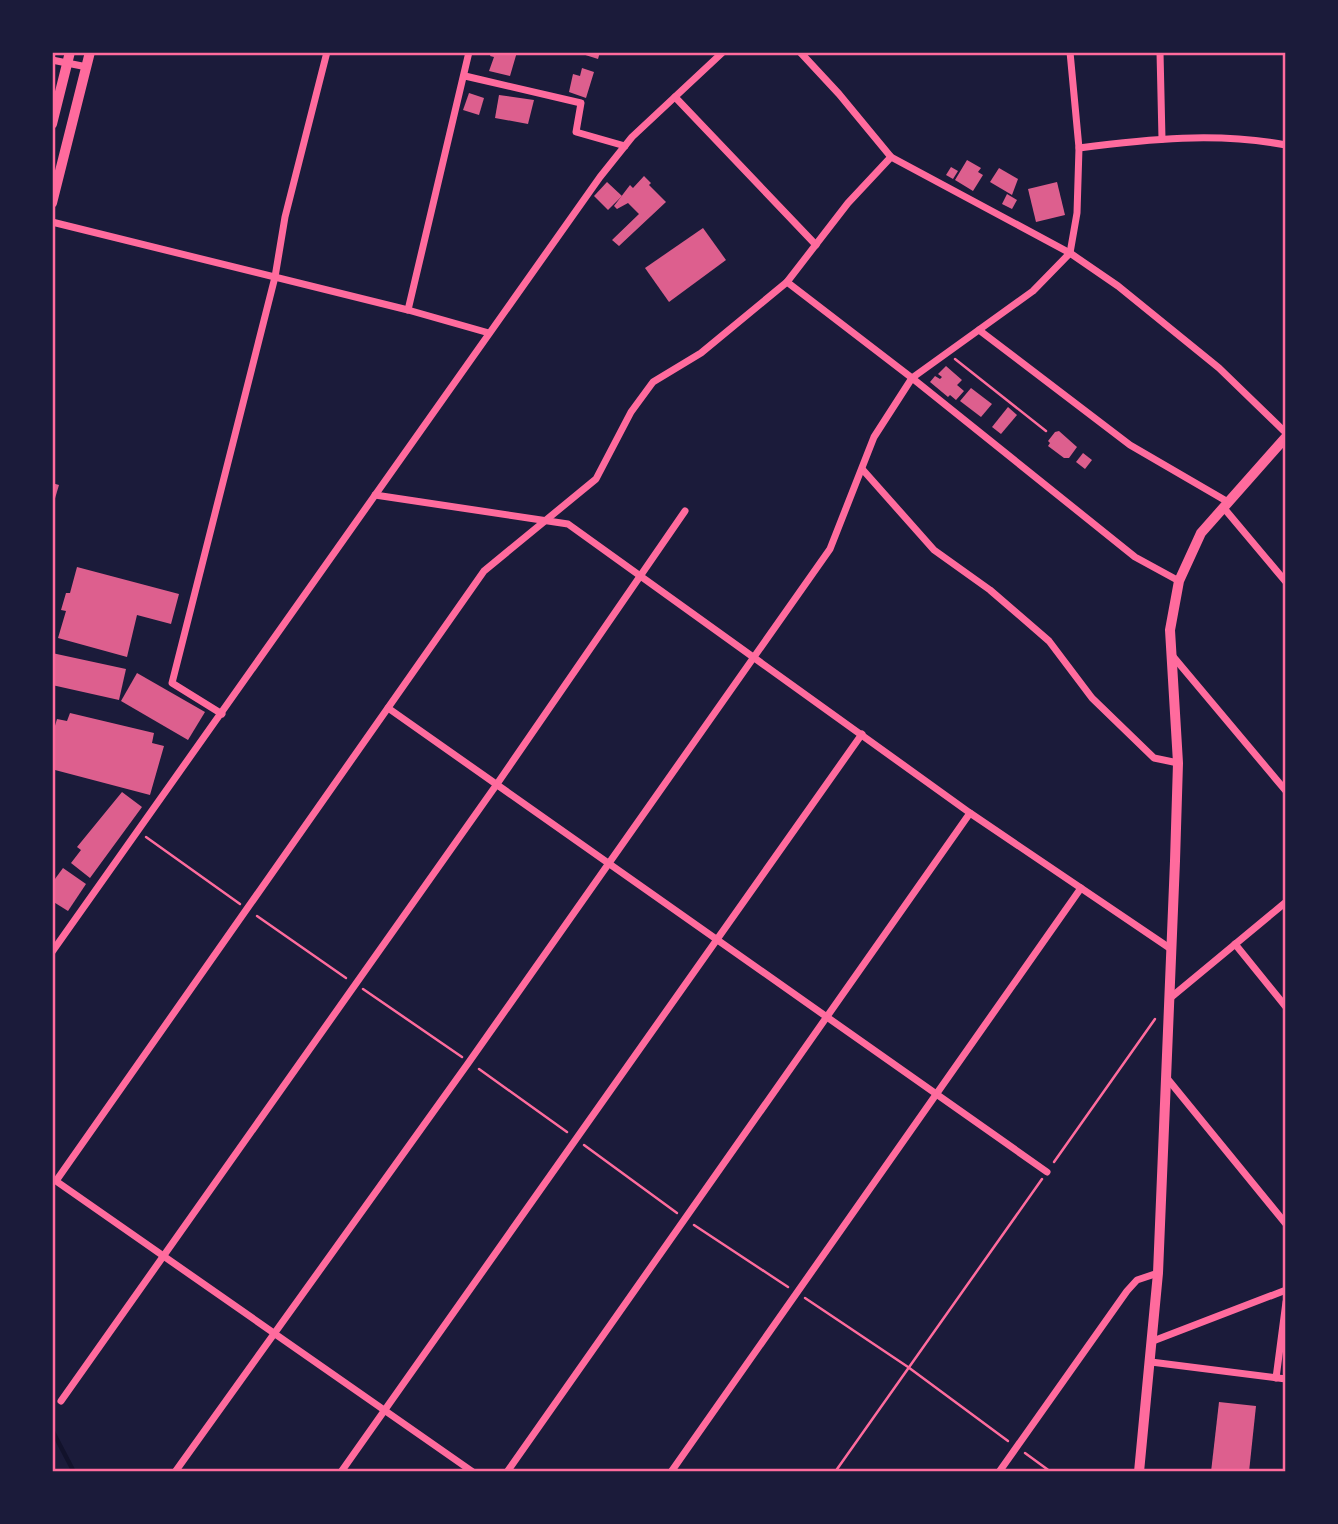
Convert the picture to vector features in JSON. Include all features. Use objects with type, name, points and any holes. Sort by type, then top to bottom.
[{"type":"street","points":[[52,204],[90,52]]},
{"type":"street","points":[[222,714],[172,683],[275,277],[285,217],[327,52]]},
{"type":"street","points":[[408,310],[469,52]]},
{"type":"street","points":[[52,952],[600,177],[625,146],[723,52]]},
{"type":"street","points":[[800,52],[891,157],[1070,253],[1118,286],[1219,368],[1286,435],[1201,533],[1180,581],[1170,630],[1178,763],[1170,999],[1158,1273],[1139,1472]]},
{"type":"street","points":[[175,1472],[610,863],[830,549],[874,437],[912,378],[1033,291],[1070,253],[1077,213],[1079,148],[1070,52]]},
{"type":"street","points":[[1160,52],[1162,139]]},
{"type":"street","points":[[52,60],[69,58],[87,67]]},
{"type":"street","points":[[52,124],[69,58]]},
{"type":"street","points":[[465,76],[581,103],[576,132],[625,146]]},
{"type":"street","points":[[675,97],[816,245]]},
{"type":"street","points":[[1079,148],[1162,139],[1250,138],[1286,145]]},
{"type":"street","points":[[473,1472],[56,1181],[484,571],[551,519],[596,479],[631,412],[653,382],[701,353],[787,282],[891,157]]},
{"type":"street","points":[[52,222],[408,310],[489,333]]},
{"type":"street","points":[[787,282],[912,378],[1135,557],[1180,581]]},
{"type":"street","points":[[979,330],[1130,445],[1226,505],[1286,582]]},
{"type":"street","points":[[863,470],[934,550],[990,590],[1049,641],[1092,698],[1154,758],[1178,763]]},
{"type":"street","points":[[375,495],[551,519],[568,524],[970,813],[1171,949]]},
{"type":"street","points":[[61,1401],[497,784],[685,511]]},
{"type":"street","points":[[1170,654],[1286,791]]},
{"type":"street","points":[[388,708],[1046,1172]]},
{"type":"street","points":[[341,1472],[862,734]]},
{"type":"street","points":[[507,1472],[970,813]]},
{"type":"street","points":[[671,1472],[1081,888]]},
{"type":"street","points":[[1170,999],[1286,902]]},
{"type":"street","points":[[1236,944],[1286,1007]]},
{"type":"street","points":[[1166,1077],[1286,1224]]},
{"type":"street","points":[[999,1472],[1127,1291],[1137,1280],[1158,1273]]},
{"type":"street","points":[[1153,1341],[1286,1290]]},
{"type":"street","points":[[1276,1378],[1286,1302]]},
{"type":"street","points":[[1151,1362],[1286,1379]]},
{"type":"path","points":[[947,353],[1046,431]]},
{"type":"path","points":[[139,832],[247,909]]},
{"type":"path","points":[[835,1472],[1157,1017]]},
{"type":"path","points":[[908,1367],[1051,1472]]},
{"type":"building","points":[[492,52],[517,52],[510,76],[489,71],[494,57],[490,56]]},
{"type":"building","points":[[576,52],[600,52],[598,59]]},
{"type":"building","points":[[582,68],[594,72],[586,98],[569,92],[573,74],[580,76]]},
{"type":"building","points":[[469,93],[484,98],[479,115],[463,110]]},
{"type":"building","points":[[499,95],[534,100],[528,124],[495,118]]},
{"type":"building","points":[[967,160],[981,168],[978,172],[983,175],[973,191],[955,180]]},
{"type":"building","points":[[951,167],[958,171],[953,179],[946,175]]},
{"type":"building","points":[[999,168],[1018,179],[1012,195],[990,182]]},
{"type":"building","points":[[644,176],[666,202],[619,246],[612,240],[639,214],[628,203],[617,209],[614,206],[630,185],[633,188]]},
{"type":"building","points":[[607,182],[622,196],[608,210],[594,196]]},
{"type":"building","points":[[1057,182],[1065,215],[1036,222],[1028,189]]},
{"type":"building","points":[[1007,194],[1017,200],[1012,209],[1002,204]]},
{"type":"building","points":[[703,228],[726,260],[669,302],[645,268]]},
{"type":"building","points":[[946,366],[962,380],[957,385],[964,391],[956,400],[930,382],[935,376],[940,379],[942,377],[938,374]]},
{"type":"building","points":[[971,388],[992,404],[981,417],[960,401]]},
{"type":"building","points":[[1008,407],[1017,415],[1001,434],[992,427]]},
{"type":"building","points":[[1059,431],[1077,447],[1069,458],[1064,458],[1048,446],[1048,441]]},
{"type":"building","points":[[1083,453],[1092,460],[1085,469],[1076,462]]},
{"type":"building","points":[[52,483],[59,485],[53,505],[52,505]]},
{"type":"building","points":[[77,567],[179,594],[171,624],[137,615],[127,657],[58,638],[66,611],[61,610],[66,593],[70,593]]},
{"type":"building","points":[[52,653],[126,669],[119,700],[52,685]]},
{"type":"building","points":[[137,673],[205,712],[188,740],[121,701]]},
{"type":"building","points":[[70,713],[154,733],[152,743],[164,746],[150,795],[55,770],[52,776],[52,736],[57,719],[67,721]]},
{"type":"building","points":[[122,792],[142,807],[90,878],[71,863],[81,850],[77,847]]},
{"type":"building","points":[[63,868],[86,884],[68,911],[52,901],[52,883]]},
{"type":"building","points":[[1219,1402],[1256,1406],[1249,1472],[1211,1472]]},
{"type":"waterway","points":[[52,1430],[74,1472]]}]
